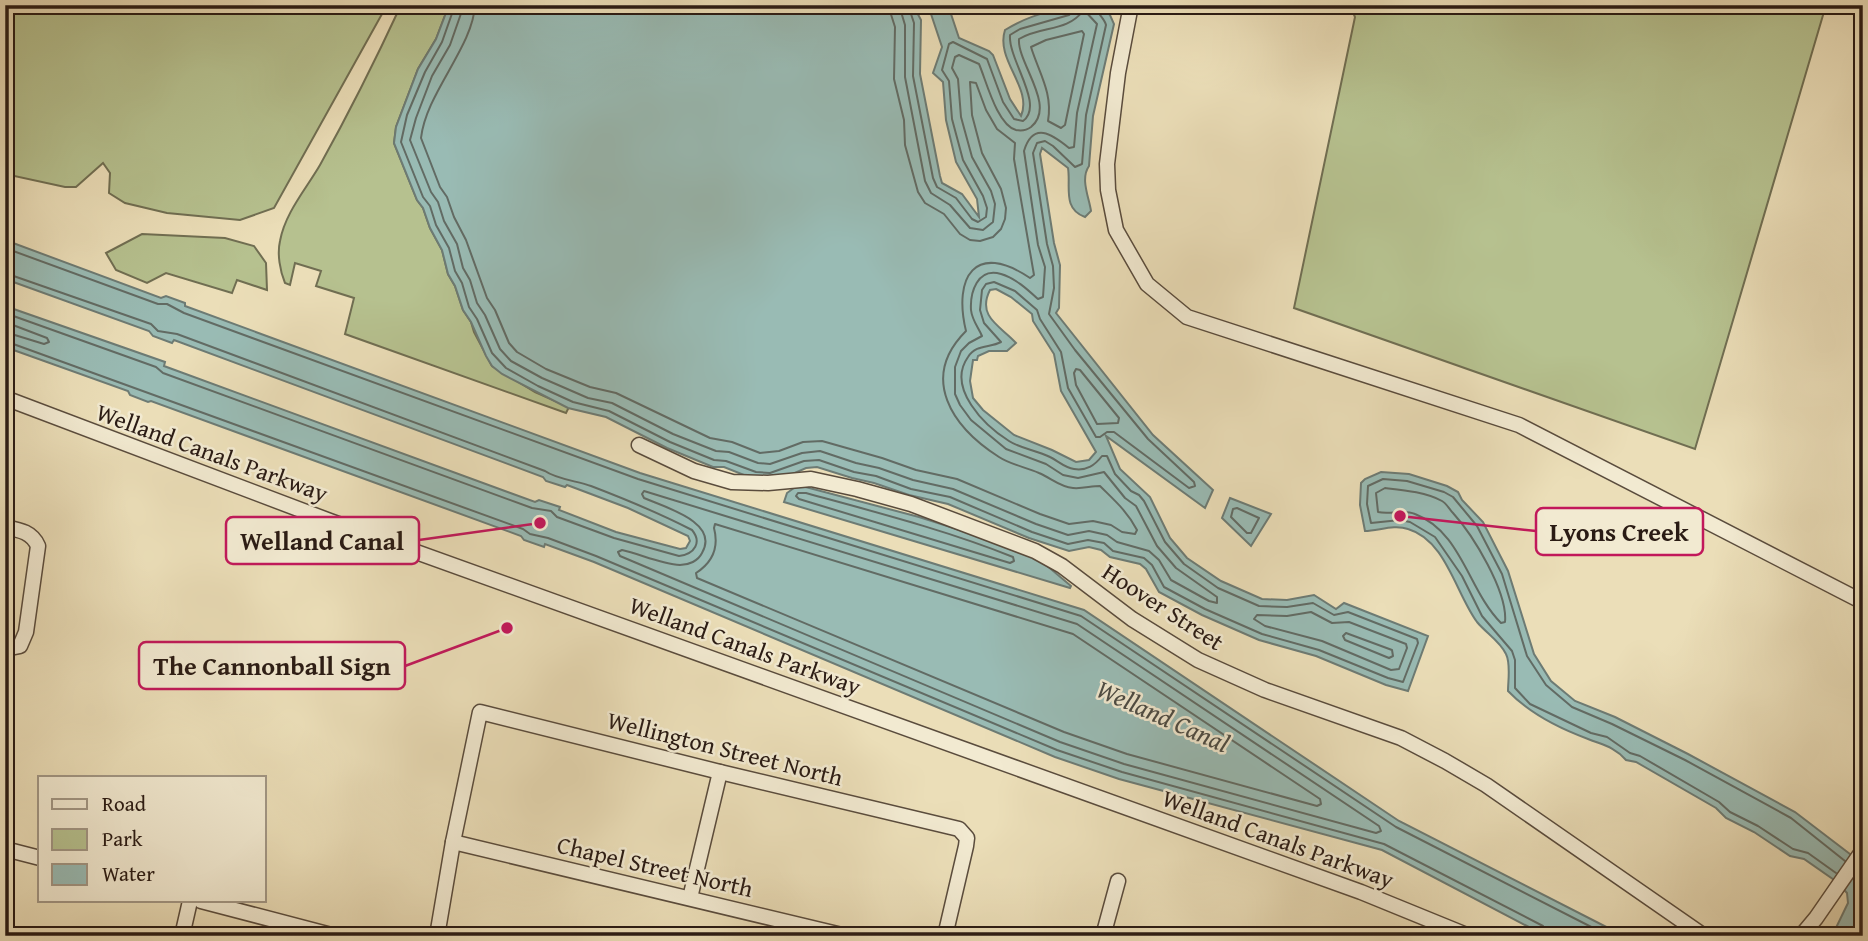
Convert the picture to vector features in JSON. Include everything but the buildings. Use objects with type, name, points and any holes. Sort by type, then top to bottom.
[{"type":"street","points":[[1131,5],[1107,164],[1108,190],[1116,230],[1147,284],[1187,317],[1519,425],[1863,602]]},
{"type":"street","name":"Welland Canals Parkway","points":[[5,398],[330,521],[1362,892],[1469,936]]},
{"type":"street","name":"Hoover Street","points":[[639,445],[694,471],[732,482],[768,483],[811,479],[857,489],[911,504],[1035,551],[1062,566],[1132,619],[1198,660],[1265,690],[1401,738],[1445,761],[1486,785],[1704,936]]},
{"type":"street","points":[[5,527],[27,533],[34,538],[38,547],[26,632],[20,646],[5,649]]},
{"type":"street","name":"Wellington Street North","points":[[453,842],[480,712],[959,829],[967,838],[966,846],[945,936]]},
{"type":"street","points":[[690,898],[720,772]]},
{"type":"street","points":[[437,936],[453,842]]},
{"type":"street","name":"Chapel Street North","points":[[453,842],[846,936]]},
{"type":"street","points":[[5,849],[38,857]]},
{"type":"street","points":[[1801,936],[1861,853]]},
{"type":"street","points":[[1103,936],[1118,881]]},
{"type":"street","points":[[181,936],[190,902]]},
{"type":"street","points":[[205,902],[335,936]]},
{"type":"green space","points":[[5,5],[387,5],[274,208],[240,220],[167,213],[125,203],[109,193],[110,173],[103,163],[76,187],[5,174]]},
{"type":"green space","points":[[401,5],[449,5],[436,39],[418,69],[396,127],[394,143],[417,200],[442,250],[448,274],[463,310],[492,366],[535,392],[569,407],[566,413],[345,334],[354,298],[316,286],[321,271],[295,263],[290,285],[285,283],[280,268],[279,251],[286,221],[341,126]]},
{"type":"green space","points":[[1350,5],[1826,5],[1695,449],[1294,308],[1355,17]]},
{"type":"green space","points":[[142,234],[225,238],[254,246],[266,263],[267,290],[237,280],[232,293],[166,273],[147,283],[116,270],[106,253]]},
{"type":"water","points":[[449,5],[913,5],[921,20],[920,74],[942,183],[962,194],[979,217],[977,199],[956,162],[946,120],[943,82],[933,73],[942,47],[928,5],[948,5],[959,38],[993,55],[1010,99],[1021,116],[1022,95],[1005,52],[1005,30],[1051,11],[1100,5],[1110,15],[1114,24],[1093,116],[1089,166],[1085,177],[1091,211],[1085,217],[1070,203],[1068,168],[1042,148],[1040,154],[1060,265],[1059,308],[1056,313],[1153,435],[1213,490],[1205,508],[1106,436],[1120,469],[1150,497],[1170,538],[1187,558],[1221,581],[1262,599],[1287,600],[1314,595],[1336,609],[1344,603],[1428,636],[1408,691],[1386,685],[1316,656],[1259,640],[1202,615],[1159,592],[1146,569],[1140,564],[1110,557],[1101,550],[1089,547],[1069,551],[1029,538],[948,504],[817,467],[806,468],[788,476],[754,479],[724,467],[713,467],[667,448],[606,417],[568,408],[502,374],[492,366],[463,310],[448,274],[442,250],[417,200],[394,143],[396,127],[418,69],[436,39]],"holes":[[[996,289],[1032,314],[1033,321],[1054,354],[1061,391],[1096,452],[1089,460],[1076,462],[1014,435],[983,410],[973,398],[970,381],[973,360],[989,351],[1007,351],[1016,343],[988,314],[986,307],[990,290]]]},
{"type":"water","points":[[5,240],[161,298],[166,296],[185,303],[185,306],[640,473],[1084,610],[1399,821],[1624,936],[1546,936],[1382,850],[1119,779],[1055,757],[594,562],[545,544],[544,547],[524,540],[521,536],[148,402],[130,395],[128,391],[5,347],[5,306],[165,362],[164,366],[535,502],[539,500],[560,507],[559,510],[616,532],[680,549],[686,548],[690,541],[688,536],[628,508],[567,485],[565,487],[546,481],[543,477],[174,340],[172,343],[153,336],[149,331],[5,279]]},
{"type":"water","points":[[1381,472],[1409,474],[1458,492],[1483,522],[1508,571],[1534,654],[1551,681],[1575,701],[1615,717],[1795,812],[1863,864],[1863,936],[1832,936],[1848,903],[1847,893],[1837,882],[1804,859],[1790,856],[1754,832],[1726,818],[1716,808],[1636,762],[1626,760],[1613,749],[1545,719],[1508,691],[1509,667],[1506,654],[1477,622],[1449,569],[1432,544],[1421,535],[1403,528],[1365,531],[1360,505],[1361,483]]},
{"type":"water","points":[[798,485],[919,517],[988,539],[1039,559],[1071,586],[1070,588],[784,502],[787,493]]},
{"type":"water","points":[[1230,498],[1271,514],[1251,546],[1222,518]]},
{"type":"place","name":"Lyons Creek","points":[[1400,516]]},
{"type":"place","name":"Welland Canal","points":[[540,523]]},
{"type":"place","name":"The Cannonball Sign","points":[[507,628]]}]
